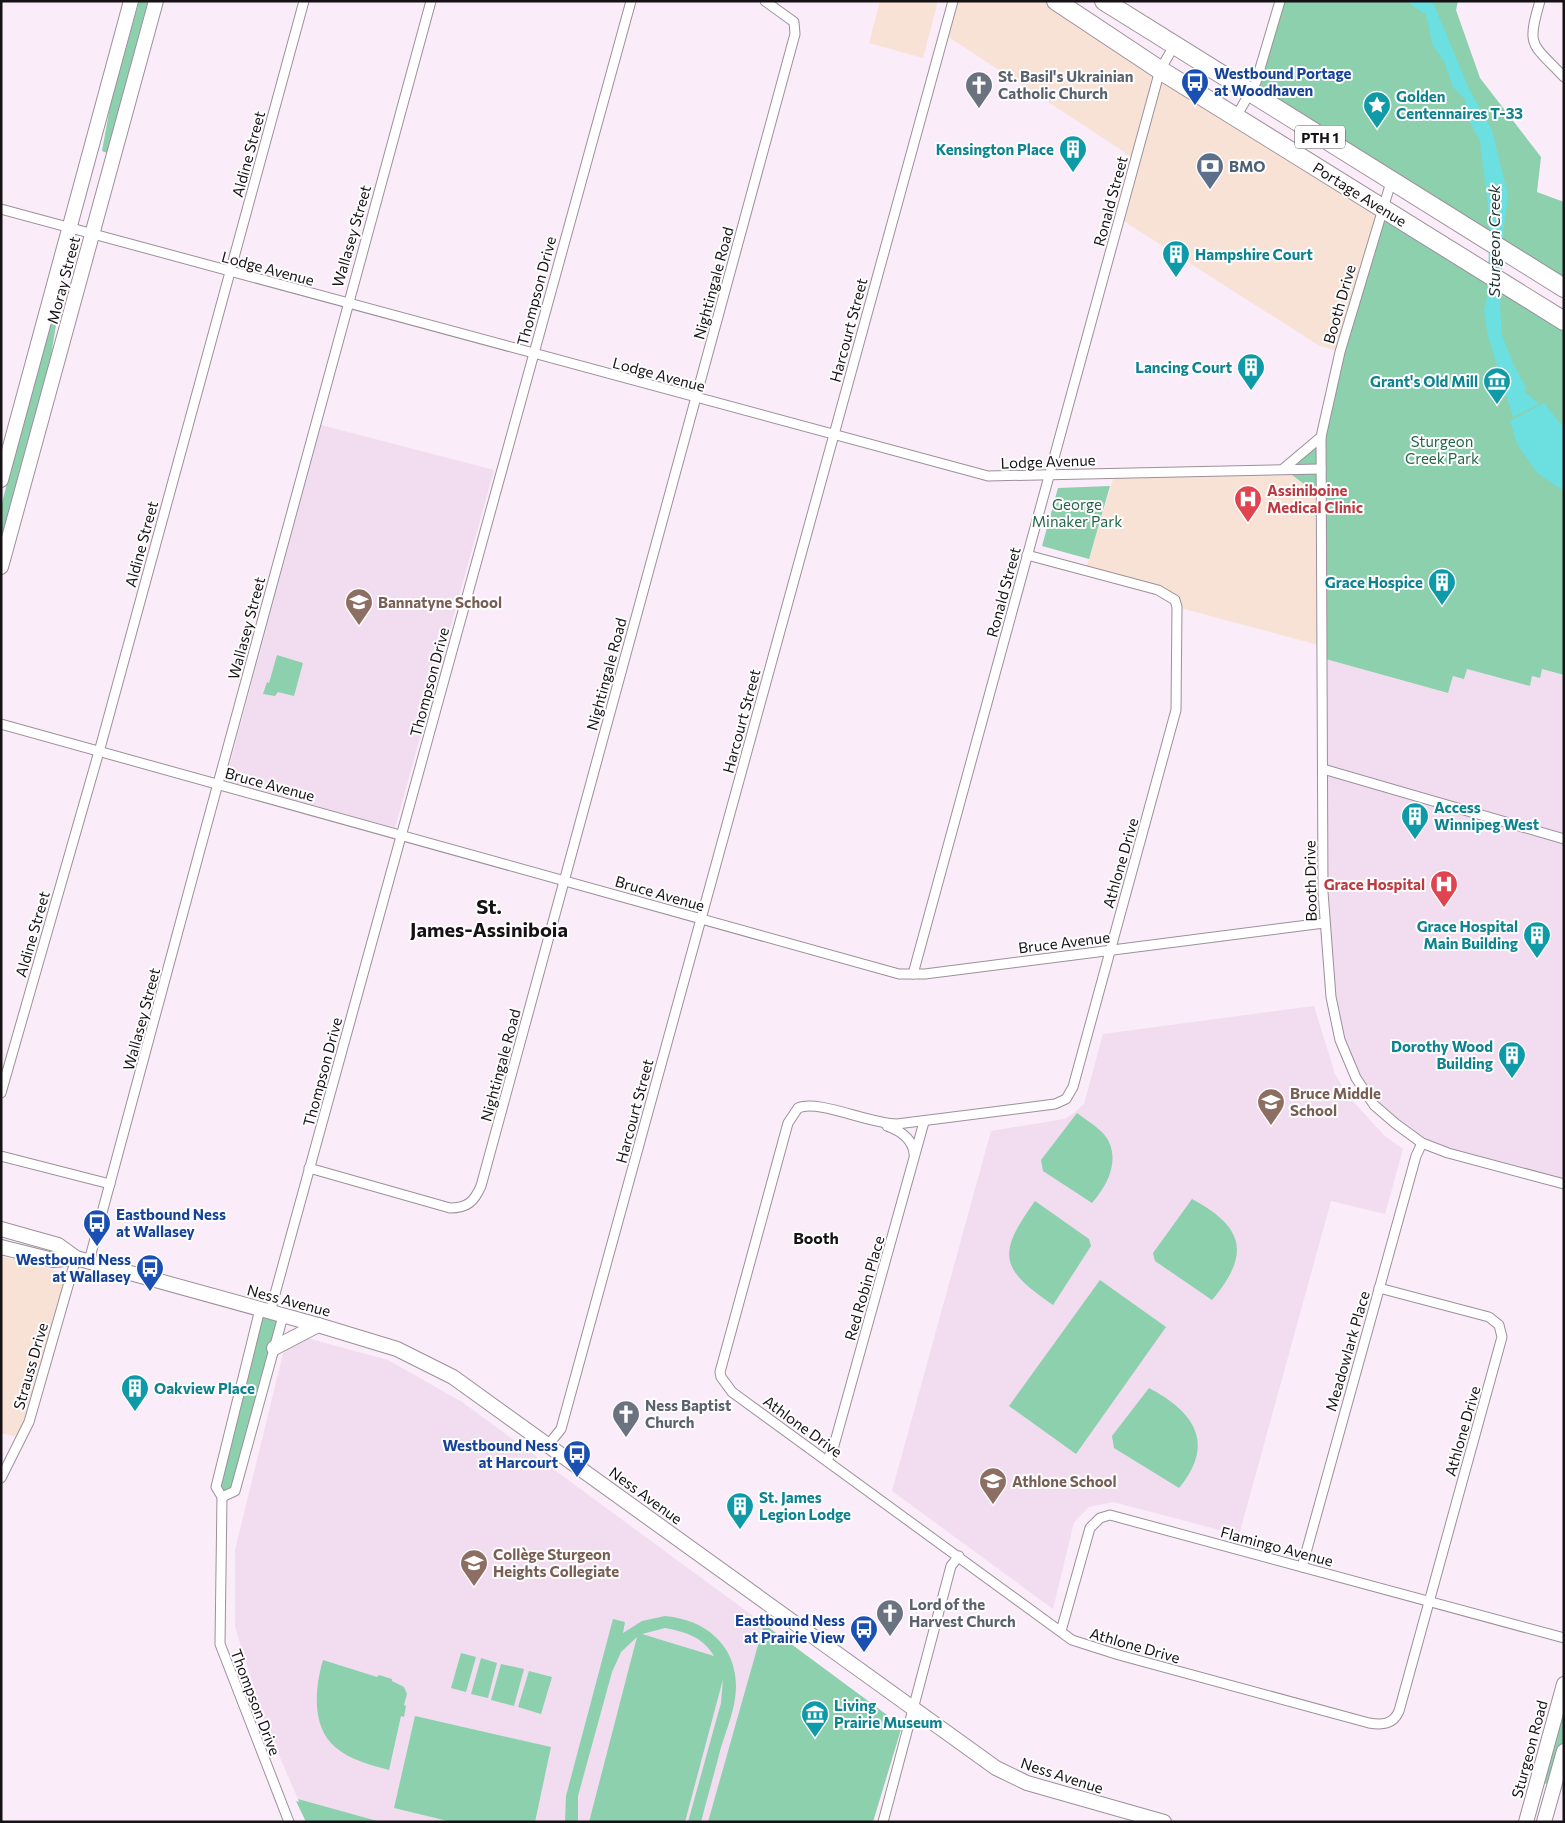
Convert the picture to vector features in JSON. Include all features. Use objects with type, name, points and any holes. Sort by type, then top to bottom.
[{"type":"highway","name":"Portage Avenue","points":[[1056,1],[1160,70],[1564,320]]},
{"type":"highway","name":"Portage Avenue","points":[[1104,1],[1391,182],[1564,288]]},
{"type":"main road","name":"Moray Street","points":[[1,480],[132,1]]},
{"type":"main road","name":"Moray Street","points":[[1,567],[156,1]]},
{"type":"main road","name":"Ness Avenue","points":[[1,1229],[58,1245],[82,1260]]},
{"type":"main road","name":"Ness Avenue","points":[[1,1247],[53,1260],[82,1260],[318,1325],[397,1349],[422,1360],[470,1388],[550,1444],[978,1757],[1010,1776],[1059,1793],[1164,1822]]},
{"type":"main road","points":[[274,1348],[318,1325]]},
{"type":"main road","name":"Sturgeon Road","points":[[1526,1822],[1564,1684]]},
{"type":"main road","points":[[1544,1822],[1561,1768],[1564,1750]]},
{"type":"street","name":"Aldine Street","points":[[1,1093],[99,751],[304,1]]},
{"type":"street","name":"Wallasey Street","points":[[82,1260],[110,1184],[219,785],[346,304],[431,1]]},
{"type":"street","name":"Thompson Drive","points":[[289,1822],[220,1644],[222,1497],[216,1487],[271,1312],[631,1]]},
{"type":"street","name":"Nightingale Road","points":[[309,1168],[450,1208],[464,1208],[476,1198],[481,1186],[795,34],[794,22],[765,1]]},
{"type":"street","name":"Harcourt Street","points":[[550,1444],[561,1429],[953,1]]},
{"type":"street","points":[[1236,117],[1256,82],[1280,1]]},
{"type":"street","points":[[1540,1],[1532,29],[1532,40],[1537,49],[1564,77]]},
{"type":"street","name":"Ronald Street","points":[[913,974],[1160,70],[1174,46]]},
{"type":"street","name":"Booth Drive","points":[[1391,182],[1340,352],[1321,437],[1324,923],[1330,997],[1335,1024],[1347,1060],[1374,1104],[1396,1124],[1422,1143],[1448,1153],[1564,1184]]},
{"type":"street","name":"Lodge Avenue","points":[[1,208],[346,304],[988,476],[1321,468]]},
{"type":"street","points":[[1284,469],[1321,437]]},
{"type":"street","name":"Athlone Drive","points":[[882,1124],[924,1122],[1055,1104],[1066,1099],[1072,1086],[1176,710],[1177,607],[1175,600],[1158,590],[1027,555]]},
{"type":"street","name":"Bruce Avenue","points":[[1,724],[565,880],[880,970],[913,974],[1324,923]]},
{"type":"street","points":[[1323,770],[1564,838]]},
{"type":"street","name":"Athlone Drive","points":[[914,1158],[912,1145],[909,1140],[902,1133],[882,1124],[812,1105],[798,1108],[791,1115],[720,1372],[721,1377],[732,1392],[959,1556],[1060,1632],[1084,1645],[1369,1724],[1382,1725],[1397,1717],[1399,1711],[1501,1342],[1502,1332],[1496,1322],[1489,1317],[1379,1288]]},
{"type":"street","name":"Red Robin Place","points":[[827,1460],[833,1449],[924,1122]]},
{"type":"street","name":"Meadowlark Place","points":[[1302,1567],[1416,1156],[1422,1143]]},
{"type":"street","points":[[1,1156],[110,1184]]},
{"type":"street","name":"Strauss Drive","points":[[1,1478],[28,1422],[82,1260]]},
{"type":"street","name":"Thompson Drive","points":[[222,1497],[235,1491],[274,1348],[271,1312]]},
{"type":"street","name":"Flamingo Avenue","points":[[1060,1632],[1090,1528],[1100,1518],[1110,1515],[1564,1638]]},
{"type":"street","points":[[883,1822],[951,1566],[959,1556]]},
{"type":"shaded area","points":[[880,1],[938,1],[923,58],[869,43]]},
{"type":"shaded area","points":[[953,1],[1056,1],[1382,207],[1340,352],[1318,345],[1119,218],[1135,159],[944,34]]},
{"type":"shaded area","name":"Bannatyne School","points":[[321,425],[494,470],[395,828],[225,782]]},
{"type":"shaded area","points":[[1283,469],[1321,497],[1322,646],[1177,607],[1165,597],[1085,572],[1115,473]]},
{"type":"shaded area","name":"Grace Hospital","points":[[1322,658],[1447,693],[1453,676],[1467,669],[1530,686],[1532,676],[1542,669],[1564,675],[1564,1184],[1434,1148],[1384,1115],[1347,1060],[1326,953]]},
{"type":"shaded area","points":[[1314,1006],[1335,1074],[1349,1097],[1385,1136],[1403,1149],[1385,1214],[1331,1201],[1239,1535],[1113,1502],[1089,1507],[1074,1522],[1053,1609],[892,1491],[991,1131],[1064,1119],[1074,1113],[1084,1104],[1103,1034]]},
{"type":"shaded area","points":[[1,1256],[71,1275],[22,1438],[1,1433]]},
{"type":"shaded area","name":"Collège Sturgeon Heights Collegiate","points":[[288,1333],[388,1360],[462,1402],[764,1624],[710,1822],[381,1822],[298,1799],[264,1721],[235,1627],[235,1550]]},
{"type":"green space","points":[[139,1],[148,1],[107,153],[102,151],[110,107]]},
{"type":"green space","points":[[1280,1],[1458,1],[1456,10],[1480,78],[1541,157],[1537,192],[1564,202],[1564,288],[1249,93]]},
{"type":"green space","name":"Sturgeon Creek Park","points":[[1382,207],[1564,321],[1564,675],[1542,669],[1540,678],[1532,676],[1530,686],[1467,669],[1464,679],[1453,676],[1448,693],[1322,658],[1321,497],[1284,469],[1321,437]]},
{"type":"green space","points":[[54,312],[58,313],[51,356],[1,539],[1,506]]},
{"type":"green space","name":"George Minaker Park","points":[[1110,486],[1089,559],[1042,546],[1058,488]]},
{"type":"green space","points":[[277,655],[303,663],[294,696],[278,692],[275,696],[263,694],[267,682],[269,683]]},
{"type":"green space","points":[[1077,1113],[1095,1126],[1107,1138],[1112,1150],[1113,1159],[1110,1175],[1092,1203],[1043,1171],[1041,1160]]},
{"type":"green space","points":[[1192,1199],[1223,1220],[1231,1231],[1236,1243],[1237,1255],[1233,1269],[1212,1300],[1155,1261],[1153,1253]]},
{"type":"green space","points":[[1035,1201],[1089,1239],[1091,1246],[1053,1305],[1022,1280],[1013,1270],[1009,1259],[1014,1234]]},
{"type":"green space","points":[[1100,1280],[1166,1327],[1076,1454],[1009,1406]]},
{"type":"green space","points":[[260,1310],[283,1316],[235,1491],[222,1497],[216,1487]]},
{"type":"green space","points":[[1149,1388],[1178,1407],[1188,1418],[1195,1430],[1198,1443],[1196,1457],[1190,1472],[1179,1488],[1114,1448],[1112,1436]]},
{"type":"green space","points":[[665,1616],[696,1624],[720,1641],[728,1653],[733,1667],[736,1682],[734,1706],[701,1822],[688,1822],[721,1703],[723,1679],[685,1822],[589,1822],[637,1637],[621,1652],[612,1672],[578,1796],[578,1822],[565,1822],[566,1796],[613,1619],[625,1622],[623,1633],[642,1621]],"holes":[[[665,1628],[693,1636],[705,1644],[714,1656],[642,1634]]]},
{"type":"green space","name":"Living Prairie Museum","points":[[764,1624],[902,1726],[873,1822],[708,1822]]},
{"type":"green space","points":[[461,1653],[476,1657],[466,1692],[451,1688]]},
{"type":"green space","points":[[481,1658],[497,1663],[488,1698],[471,1694]]},
{"type":"green space","points":[[323,1660],[377,1677],[379,1675],[392,1679],[392,1681],[404,1687],[407,1694],[404,1705],[406,1706],[404,1717],[401,1716],[389,1770],[361,1762],[341,1752],[327,1738],[322,1728],[317,1706],[318,1682]]},
{"type":"green space","points":[[501,1664],[524,1669],[514,1706],[491,1700]]},
{"type":"green space","points":[[529,1671],[552,1677],[541,1714],[518,1707]]},
{"type":"green space","points":[[1564,1684],[1564,1767],[1554,1786],[1537,1781]]},
{"type":"green space","points":[[415,1716],[551,1747],[535,1822],[452,1822],[394,1808]]},
{"type":"green space","points":[[298,1799],[381,1822],[306,1822],[296,1801],[299,1802]]},
{"type":"water","name":"Sturgeon Creek","points":[[1406,1],[1433,2],[1469,89],[1492,130],[1508,195],[1504,227],[1500,306],[1502,335],[1513,363],[1526,388],[1524,391],[1539,404],[1513,417],[1488,336],[1484,310],[1487,297],[1490,223],[1480,141],[1468,119],[1465,99],[1453,87],[1444,61],[1433,46],[1426,15]]},
{"type":"water","points":[[1544,403],[1564,428],[1564,491],[1537,473],[1517,444],[1510,421]]},
{"type":"place","name":"Westbound Portage at Woodhaven","points":[[1195,106]]},
{"type":"place","name":"St. Basil's Ukrainian Catholic Church","points":[[979,109]]},
{"type":"place","name":"Golden Centennaires T-33","points":[[1377,129]]},
{"type":"place","name":"Kensington Place","points":[[1073,173]]},
{"type":"place","name":"BMO","points":[[1210,190]]},
{"type":"place","name":"Hampshire Court","points":[[1176,278]]},
{"type":"place","name":"Lancing Court","points":[[1251,391]]},
{"type":"place","name":"Grant's Old Mill","points":[[1497,405]]},
{"type":"place","name":"Assiniboine Medical Clinic","points":[[1248,523]]},
{"type":"place","name":"Grace Hospice","points":[[1442,606]]},
{"type":"place","name":"Bannatyne School","points":[[359,626]]},
{"type":"place","name":"Access Winnipeg West","points":[[1415,840]]},
{"type":"place","name":"Grace Hospital","points":[[1444,908]]},
{"type":"place","name":"Grace Hospital Main Building","points":[[1537,959]]},
{"type":"place","name":"Dorothy Wood Building","points":[[1512,1079]]},
{"type":"place","name":"Bruce Middle School","points":[[1271,1126]]},
{"type":"place","name":"Eastbound Ness at Wallasey","points":[[97,1247]]},
{"type":"place","name":"Westbound Ness at Wallasey","points":[[150,1292]]},
{"type":"place","name":"Oakview Place","points":[[135,1412]]},
{"type":"place","name":"Ness Baptist Church","points":[[626,1438]]},
{"type":"place","name":"Westbound Ness at Harcourt","points":[[577,1478]]},
{"type":"place","name":"Athlone School","points":[[993,1505]]},
{"type":"place","name":"St. James Legion Lodge","points":[[740,1530]]},
{"type":"place","name":"Collège Sturgeon Heights Collegiate","points":[[474,1587]]},
{"type":"place","name":"Lord of the Harvest Church","points":[[890,1637]]},
{"type":"place","name":"Eastbound Ness at Prairie View","points":[[864,1653]]},
{"type":"place","name":"Living Prairie Museum","points":[[815,1738]]},
{"type":"district","name":"St. James-Assiniboia","points":[[489,918]]},
{"type":"district","name":"Booth","points":[[816,1237]]}]
